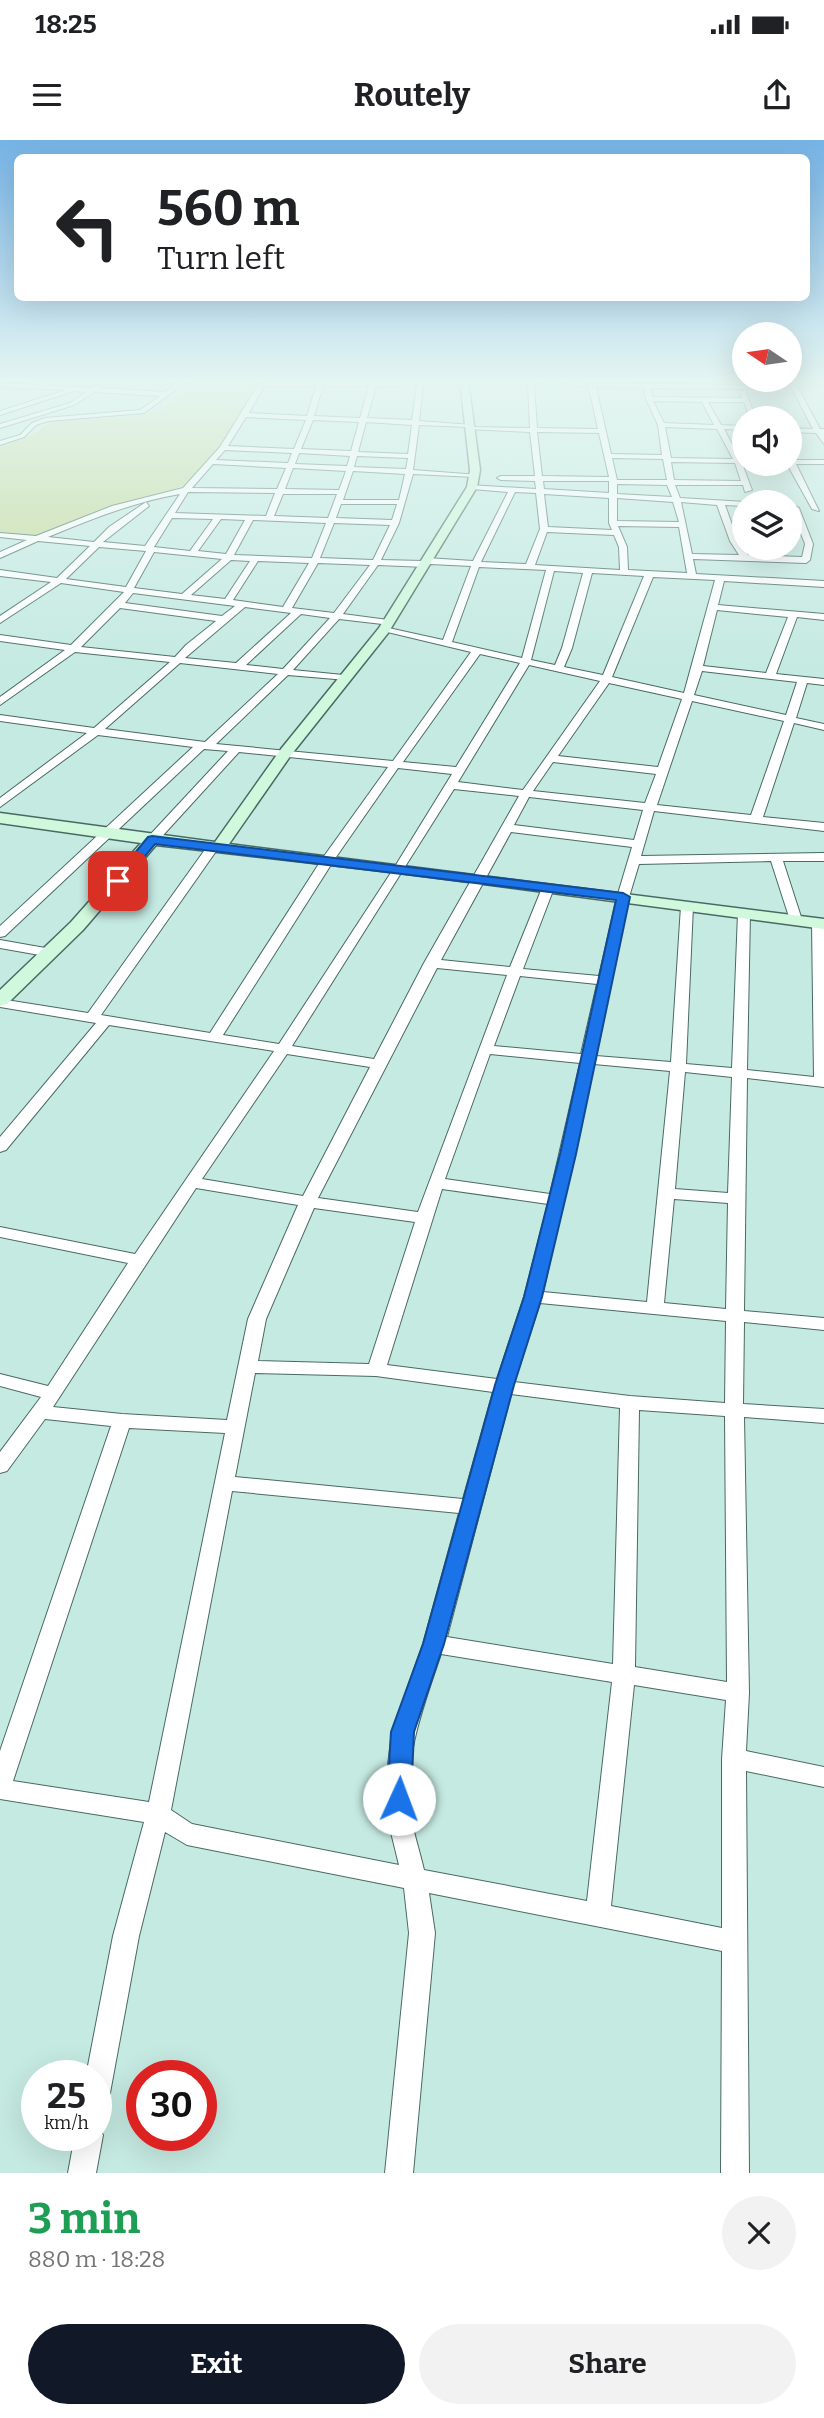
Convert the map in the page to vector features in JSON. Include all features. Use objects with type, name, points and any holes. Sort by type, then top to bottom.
[{"type":"street","points":[[0,702],[76,649],[119,605],[151,549],[149,546],[186,490],[201,475]]},
{"type":"street","points":[[269,519],[286,475]]},
{"type":"street","points":[[286,610],[316,560],[349,475]]},
{"type":"street","points":[[0,933],[104,834],[284,672],[336,616],[377,561],[396,523],[409,475]]},
{"type":"street","points":[[437,475],[513,489],[732,503]]},
{"type":"street","points":[[0,1147],[99,1018],[216,847],[286,752],[386,626],[426,563],[473,480],[473,475]]},
{"type":"street","points":[[530,566],[544,529],[539,475]]},
{"type":"street","points":[[611,475],[613,523],[624,547],[624,572]]},
{"type":"street","points":[[670,475],[678,500],[692,576]]},
{"type":"street","points":[[744,476],[748,490]]},
{"type":"street","points":[[800,476],[820,510]]},
{"type":"street","points":[[473,480],[539,478],[671,484],[745,483]]},
{"type":"street","points":[[446,645],[476,564],[513,489]]},
{"type":"street","points":[[0,555],[38,538],[156,495],[186,490],[343,492]]},
{"type":"street","points":[[0,620],[60,580],[115,526],[156,495]]},
{"type":"street","points":[[338,502],[402,502]]},
{"type":"street","points":[[720,502],[732,535]]},
{"type":"street","points":[[802,509],[820,510]]},
{"type":"street","points":[[169,515],[396,523]]},
{"type":"street","points":[[192,553],[219,517]]},
{"type":"street","points":[[186,595],[229,557],[250,518]]},
{"type":"street","points":[[613,523],[682,525]]},
{"type":"street","points":[[544,529],[616,533]]},
{"type":"street","points":[[802,529],[809,544],[807,558],[802,558]]},
{"type":"street","points":[[0,535],[255,559],[530,566],[824,584]]},
{"type":"street","points":[[688,556],[732,558]]},
{"type":"street","points":[[228,601],[255,559]]},
{"type":"street","points":[[782,560],[785,582]]},
{"type":"street","points":[[0,1466],[53,1394],[139,1260],[282,1050],[400,869],[526,661],[551,567]]},
{"type":"street","points":[[558,668],[567,648],[588,570]]},
{"type":"street","points":[[0,573],[336,616],[386,626],[446,645],[824,727]]},
{"type":"street","points":[[102,2060],[126,1936],[158,1814],[257,1319],[308,1202],[431,963],[481,879],[526,793],[606,679],[650,573]]},
{"type":"street","points":[[399,2173],[422,1933],[415,1881],[399,1816],[398,1782],[403,1732],[433,1644],[504,1385],[533,1297],[589,1061],[623,897],[650,807],[698,668],[720,578]]},
{"type":"street","points":[[0,804],[95,732],[184,652],[243,604]]},
{"type":"street","points":[[119,605],[223,619]]},
{"type":"street","points":[[713,607],[824,617]]},
{"type":"street","points":[[238,667],[298,612]]},
{"type":"street","points":[[770,676],[793,615]]},
{"type":"street","points":[[0,638],[76,649],[343,678]]},
{"type":"street","points":[[214,1038],[328,859],[477,651]]},
{"type":"street","points":[[698,668],[824,682]]},
{"type":"street","points":[[756,819],[803,680]]},
{"type":"street","points":[[0,718],[204,746],[458,771]]},
{"type":"street","points":[[0,1001],[51,953],[236,748]]},
{"type":"street","points":[[550,758],[663,771]]},
{"type":"street","points":[[450,785],[824,827]]},
{"type":"street","points":[[0,818],[104,834],[328,859],[821,924],[823,1083],[739,1072],[589,1061],[485,1049]]},
{"type":"street","points":[[509,828],[636,852],[777,860],[824,857]]},
{"type":"street","points":[[777,860],[796,920]]},
{"type":"street","points":[[376,1370],[436,1183],[548,888]]},
{"type":"street","points":[[655,1309],[678,1069],[687,906]]},
{"type":"street","points":[[735,2173],[734,1759],[738,1693],[734,1409],[737,1317],[736,1199],[744,914]]},
{"type":"street","points":[[0,944],[51,953]]},
{"type":"street","points":[[431,963],[604,981]]},
{"type":"street","points":[[0,1001],[379,1064]]},
{"type":"street","points":[[192,1182],[425,1218]]},
{"type":"street","points":[[436,1183],[557,1200]]},
{"type":"street","points":[[665,1193],[736,1199]]},
{"type":"street","points":[[0,1232],[139,1260]]},
{"type":"street","points":[[533,1297],[824,1324]]},
{"type":"street","points":[[246,1367],[376,1370],[630,1403],[824,1416]]},
{"type":"street","points":[[0,1380],[53,1394]]},
{"type":"street","points":[[598,1914],[624,1674],[630,1403]]},
{"type":"street","points":[[39,1412],[122,1421],[236,1427]]},
{"type":"street","points":[[122,1421],[0,1787],[158,1814],[187,1834],[734,1942]]},
{"type":"street","points":[[224,1483],[470,1507]]},
{"type":"street","points":[[433,1644],[738,1693]]},
{"type":"street","points":[[734,1759],[824,1777]]},
{"type":"street","points":[[82,2173],[86,2151]]},
{"type":"green space","points":[[0,475],[199,475],[194,482],[34,536],[0,532]]},
{"type":"route","points":[[118,881],[152,840],[328,859],[623,897],[589,1061],[533,1297],[504,1385],[433,1644],[403,1732],[399,1799]]}]
